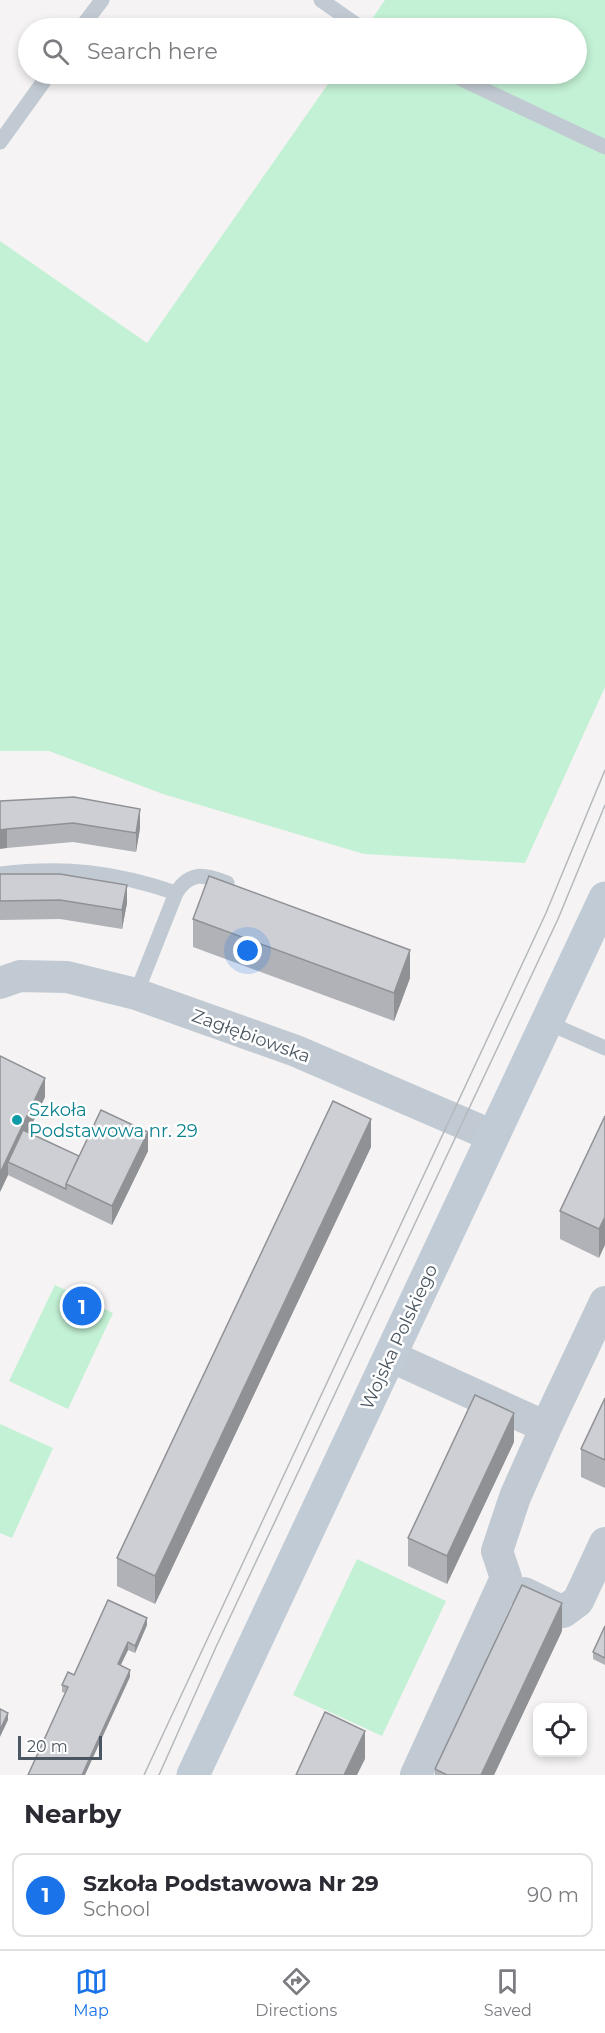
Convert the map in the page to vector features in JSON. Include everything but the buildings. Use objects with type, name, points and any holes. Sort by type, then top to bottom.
[{"type":"main road","name":"Wojska Polskiego","points":[[193,1775],[605,898]]},
{"type":"street","name":"Zagłębiowska","points":[[0,983],[20,976],[67,977],[136,994],[296,1051],[493,1136]]},
{"type":"street","points":[[416,1775],[504,1584],[506,1578],[497,1551],[516,1497],[605,1302]]},
{"type":"street","points":[[390,1356],[546,1427]]},
{"type":"street","points":[[504,1584],[563,1612],[578,1601],[605,1543]]},
{"type":"lane","points":[[88,18],[102,0]]},
{"type":"lane","points":[[321,0],[347,18]]},
{"type":"lane","points":[[0,142],[42,84]]},
{"type":"lane","points":[[472,84],[605,147]]},
{"type":"lane","points":[[0,874],[72,870],[139,880],[176,893]]},
{"type":"lane","points":[[136,994],[176,893],[183,881],[198,876],[237,886]]},
{"type":"lane","points":[[546,1022],[605,1048]]},
{"type":"green space","points":[[385,0],[605,0],[605,687],[525,863],[364,854],[163,794],[49,751],[0,751],[0,241],[147,343],[328,84],[587,84],[587,18],[373,18]]},
{"type":"green space","points":[[55,1285],[113,1313],[68,1409],[9,1381]]},
{"type":"green space","points":[[0,1424],[53,1448],[12,1538],[0,1533]]},
{"type":"green space","points":[[357,1559],[446,1601],[382,1736],[293,1695]]},
{"type":"tram line","points":[[144,1775],[546,913],[605,770]]},
{"type":"tram line","points":[[159,1775],[216,1647],[558,919],[605,805]]},
{"type":"place","name":"Szkoła Podstawowa nr. 29","points":[[17,1120]]},
{"type":"place","name":"Szkoła Podstawowa Nr 29","points":[[82,1306]]}]
